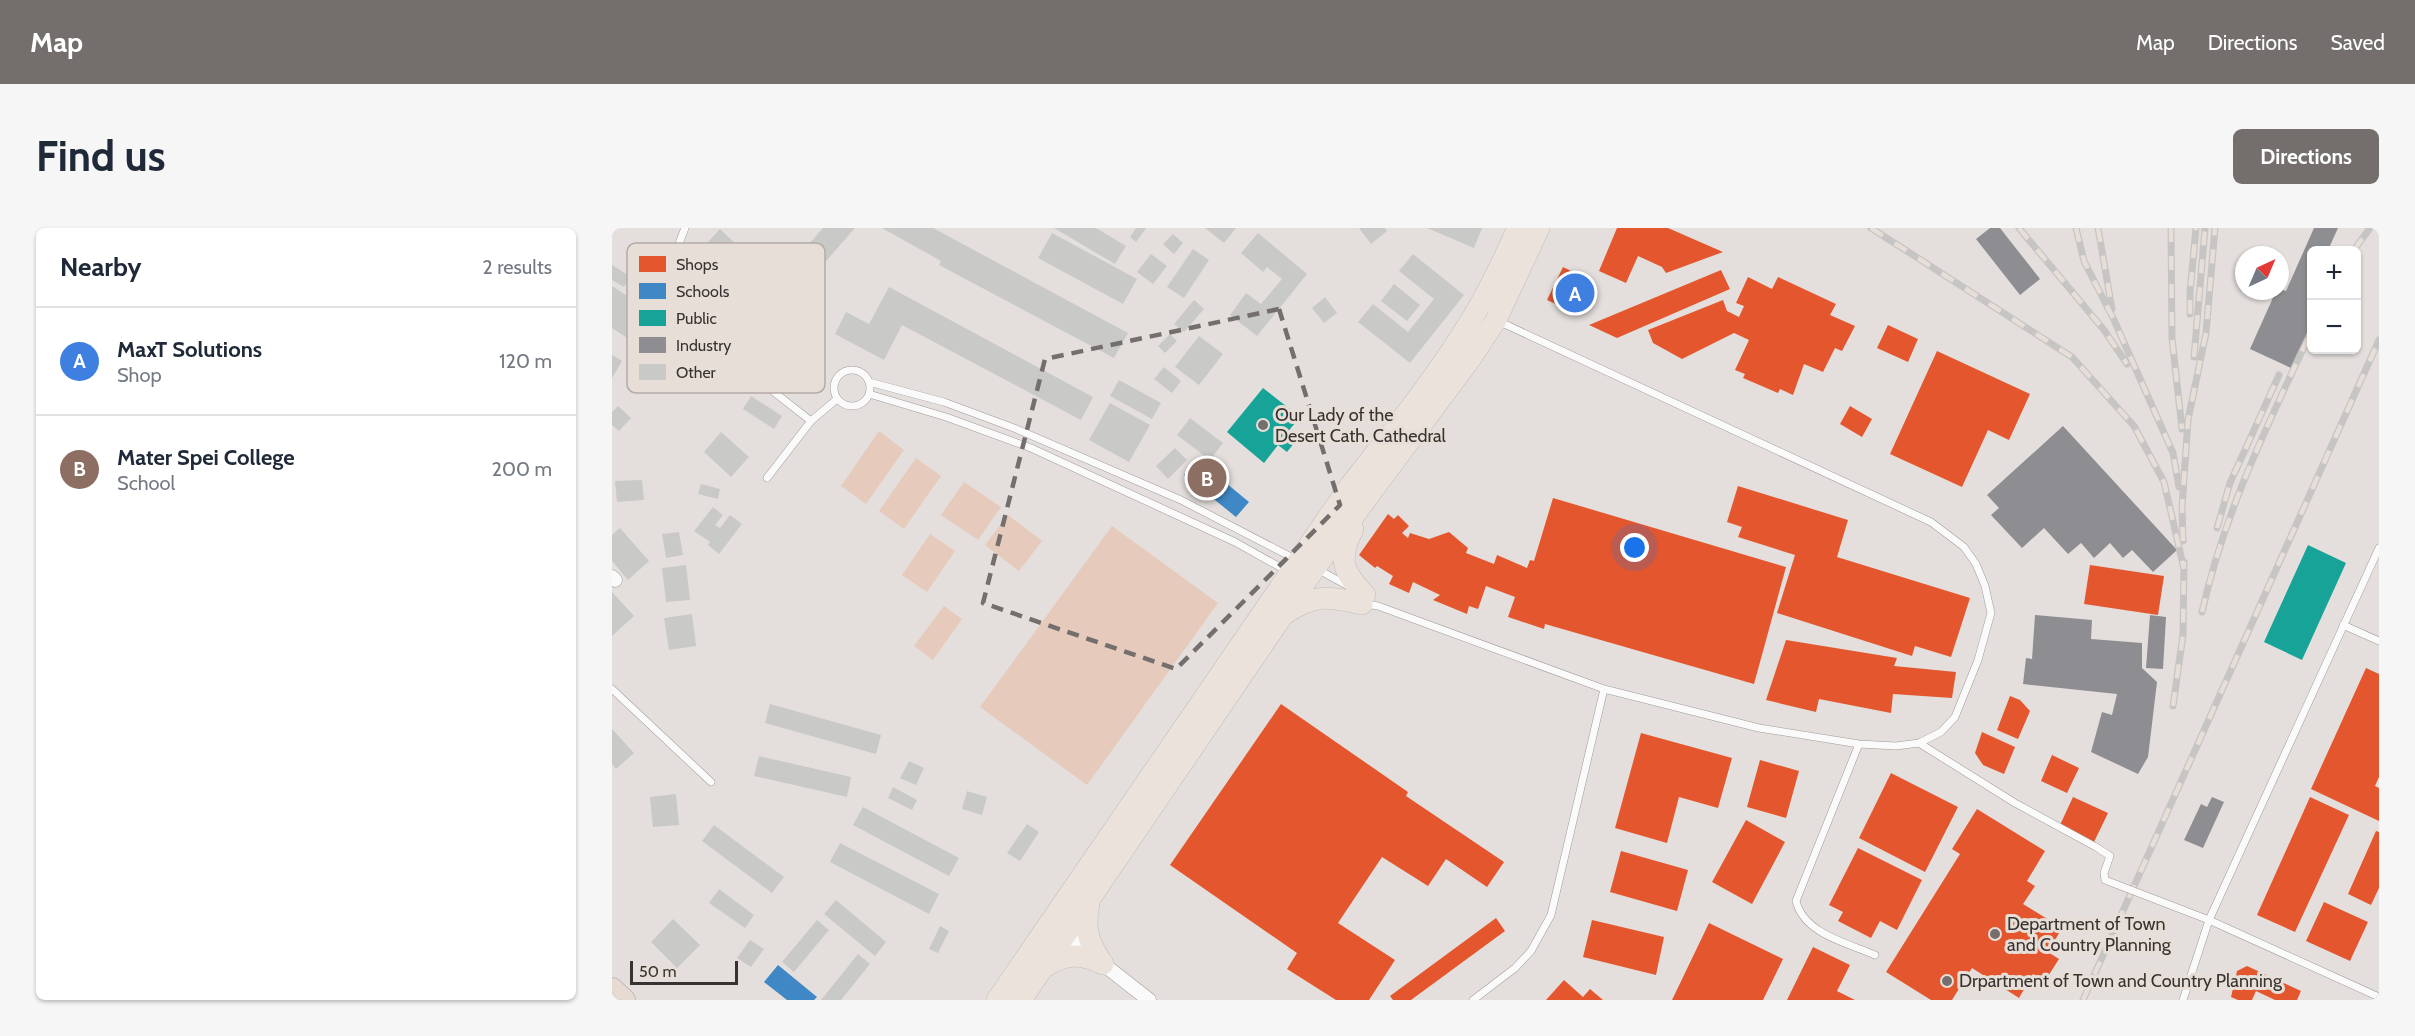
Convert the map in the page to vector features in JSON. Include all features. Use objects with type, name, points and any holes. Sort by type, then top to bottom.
[{"type":"highway","points":[[612,989],[624,1000]]},
{"type":"main road","points":[[1021,1000],[1041,969],[1057,928],[1089,900],[1285,613],[1359,496],[1471,358],[1518,228]]},
{"type":"main road","points":[[1486,315],[1539,228]]},
{"type":"main road","points":[[1359,496],[1359,518],[1343,555],[1348,575],[1369,602]]},
{"type":"main road","points":[[997,1000],[1057,928],[1308,576]]},
{"type":"main road","points":[[1285,613],[1303,602],[1325,598],[1369,602]]},
{"type":"main road","points":[[1089,900],[1086,928],[1094,951],[1103,964]]},
{"type":"main road","points":[[1041,969],[1058,959],[1069,956],[1090,957],[1103,964]]},
{"type":"street","points":[[1057,928],[1149,1000]]},
{"type":"lane","points":[[679,243],[685,228]]},
{"type":"lane","points":[[869,394],[946,417],[1031,448],[1369,602],[1604,689],[1760,728],[1859,744],[1896,746],[1919,743],[1941,732],[1955,717],[1978,660],[1990,613],[1981,575],[1964,547],[1931,522],[1486,315]]},
{"type":"lane","points":[[869,381],[869,394],[866,400],[854,406],[837,399],[834,384],[843,372],[858,371],[869,381],[944,402],[1014,428],[1181,500],[1308,576],[1369,602]]},
{"type":"lane","points":[[775,393],[811,421]]},
{"type":"lane","points":[[767,478],[811,421],[837,399]]},
{"type":"lane","points":[[2183,1000],[2209,920],[2379,548]]},
{"type":"lane","points":[[2343,626],[2379,641]]},
{"type":"lane","points":[[612,689],[711,782]]},
{"type":"lane","points":[[1473,1000],[1515,968],[1531,951],[1551,915],[1604,689]]},
{"type":"lane","points":[[1919,743],[2015,803],[2110,856],[2104,873],[2105,879],[2209,920],[2379,997]]},
{"type":"lane","points":[[1859,744],[1796,901],[1803,918],[1814,928],[1875,955]]},
{"type":"highlighted area","points":[[1279,309],[1340,505],[1176,669],[983,603],[1045,359]]},
{"type":"shaded area","points":[[879,431],[904,450],[866,504],[841,486]]},
{"type":"shaded area","points":[[916,458],[941,476],[904,529],[879,511]]},
{"type":"shaded area","points":[[964,482],[1001,507],[978,540],[941,515]]},
{"type":"shaded area","points":[[1008,515],[1042,541],[1019,571],[985,545]]},
{"type":"shaded area","points":[[1112,526],[1218,603],[1087,785],[980,707]]},
{"type":"shaded area","points":[[930,534],[955,551],[927,592],[902,575]]},
{"type":"shaded area","points":[[944,606],[962,619],[933,660],[914,646]]},
{"type":"building: Shops","points":[[1617,228],[1668,228],[1723,252],[1666,273],[1662,267],[1638,256],[1626,283],[1599,271]]},
{"type":"building: Shops","points":[[1563,267],[1589,280],[1573,312],[1547,300]]},
{"type":"building: Shops","points":[[1721,270],[1730,289],[1617,338],[1589,325]]},
{"type":"building: Shops","points":[[1748,277],[1772,289],[1778,277],[1836,304],[1830,315],[1855,326],[1842,351],[1835,348],[1823,372],[1804,364],[1793,395],[1780,389],[1778,393],[1743,378],[1745,374],[1735,370],[1749,340],[1734,333],[1682,359],[1653,343],[1648,330],[1723,300],[1727,311],[1739,317],[1744,306],[1736,303]]},
{"type":"building: Shops","points":[[1888,325],[1918,339],[1908,362],[1877,348]]},
{"type":"building: Shops","points":[[1937,351],[2030,394],[2009,440],[1988,430],[1962,487],[1890,454]]},
{"type":"building: Shops","points":[[1850,406],[1872,419],[1862,437],[1840,424]]},
{"type":"building: Shops","points":[[1738,486],[1848,520],[1837,557],[1970,598],[1951,657],[1915,646],[1912,656],[1777,613],[1795,555],[1738,537],[1742,527],[1727,522]]},
{"type":"building: Shops","points":[[1553,498],[1786,567],[1754,684],[1545,624],[1544,629],[1508,617],[1515,597],[1486,586],[1478,609],[1469,606],[1467,614],[1433,600],[1440,595],[1413,582],[1409,593],[1389,584],[1393,576],[1377,566],[1375,568],[1359,555],[1388,514],[1394,519],[1398,515],[1409,526],[1402,533],[1408,538],[1410,533],[1429,539],[1449,532],[1468,548],[1466,553],[1494,564],[1497,555],[1527,568],[1530,560],[1534,561]]},
{"type":"building: Shops","points":[[2090,565],[2164,576],[2158,615],[2084,604]]},
{"type":"building: Shops","points":[[1786,640],[1897,658],[1894,666],[1956,672],[1952,698],[1893,694],[1891,713],[1819,699],[1816,712],[1766,700]]},
{"type":"building: Shops","points":[[2366,668],[2379,674],[2379,777],[2375,786],[2379,788],[2379,821],[2311,789]]},
{"type":"building: Shops","points":[[2010,696],[2020,700],[2030,711],[2018,739],[1997,730]]},
{"type":"building: Shops","points":[[1281,704],[1408,792],[1406,796],[1504,862],[1487,887],[1446,859],[1428,886],[1382,857],[1338,923],[1395,960],[1369,1000],[1336,1000],[1287,969],[1297,953],[1170,865]]},
{"type":"building: Shops","points":[[1982,732],[2015,747],[2004,774],[1983,765],[1975,753]]},
{"type":"building: Shops","points":[[1641,733],[1732,758],[1718,808],[1679,797],[1667,843],[1615,828]]},
{"type":"building: Shops","points":[[2052,755],[2079,768],[2067,793],[2041,781]]},
{"type":"building: Shops","points":[[1760,760],[1799,771],[1786,818],[1747,807]]},
{"type":"building: Shops","points":[[1891,773],[1958,807],[1925,872],[1859,838]]},
{"type":"building: Shops","points":[[2073,797],[2108,813],[2094,842],[2060,825]]},
{"type":"building: Shops","points":[[2310,797],[2349,815],[2295,932],[2257,915]]},
{"type":"building: Shops","points":[[1977,809],[2045,851],[2027,881],[2035,886],[2023,904],[2062,928],[2048,952],[2059,959],[2045,981],[2033,974],[2019,998],[1972,968],[1952,1000],[1931,1000],[1886,972],[1960,854],[1952,849]]},
{"type":"building: Shops","points":[[1746,820],[1785,842],[1752,904],[1712,882]]},
{"type":"building: Shops","points":[[2376,831],[2379,832],[2379,888],[2371,905],[2348,894]]},
{"type":"building: Shops","points":[[1858,848],[1922,880],[1897,930],[1880,921],[1871,938],[1838,921],[1843,912],[1829,905]]},
{"type":"building: Shops","points":[[1621,851],[1688,870],[1677,911],[1610,892]]},
{"type":"building: Shops","points":[[2324,902],[2368,922],[2350,961],[2306,941]]},
{"type":"building: Shops","points":[[1496,918],[1505,931],[1411,1000],[1393,1000],[1390,996]]},
{"type":"building: Shops","points":[[1592,920],[1664,937],[1656,975],[1583,957]]},
{"type":"building: Shops","points":[[1709,923],[1783,959],[1763,1000],[1672,1000]]},
{"type":"building: Shops","points":[[1813,947],[1850,965],[1837,991],[1855,1000],[1787,1000]]},
{"type":"building: Shops","points":[[2247,966],[2301,991],[2297,1000],[2275,1000],[2256,991],[2252,1000],[2238,1000],[2231,997],[2237,971]]},
{"type":"building: Shops","points":[[1564,980],[1583,997],[1590,989],[1603,1000],[1546,1000]]},
{"type":"building: Schools","points":[[1197,459],[1249,502],[1236,517],[1184,475]]},
{"type":"building: Schools","points":[[778,965],[817,997],[814,1000],[787,1000],[764,982]]},
{"type":"building: Public","name":"Our Lady of the Desert Cath. Cathedral","points":[[1263,388],[1300,417],[1286,434],[1295,442],[1287,452],[1278,445],[1264,463],[1227,432]]},
{"type":"building: Public","points":[[2308,545],[2346,563],[2302,660],[2264,642]]},
{"type":"building: Industry","points":[[1990,228],[2000,228],[2040,279],[2020,295],[1976,239]]},
{"type":"building: Industry","points":[[2314,228],[2338,228],[2330,246],[2307,246],[2307,334],[2291,368],[2250,349],[2272,300],[2289,300],[2289,284]]},
{"type":"building: Industry","points":[[2063,426],[2177,550],[2153,572],[2132,550],[2123,558],[2110,543],[2094,558],[2081,543],[2068,554],[2044,528],[2022,548],[1991,515],[1999,508],[1987,495]]},
{"type":"building: Industry","points":[[2035,615],[2092,620],[2091,639],[2142,643],[2142,668],[2157,682],[2148,757],[2138,774],[2091,752],[2102,712],[2112,715],[2117,694],[2023,684],[2026,658],[2032,659]]},
{"type":"building: Industry","points":[[2150,615],[2166,617],[2163,669],[2146,668]]},
{"type":"building: Industry","points":[[2212,797],[2224,802],[2203,848],[2184,840],[2201,804],[2207,807]]},
{"type":"building: Other","points":[[823,228],[855,228],[825,262],[825,243],[810,243]]},
{"type":"building: Other","points":[[882,228],[933,228],[1128,333],[1114,358],[939,265],[941,261]]},
{"type":"building: Other","points":[[1054,228],[1096,228],[1126,246],[1115,264]]},
{"type":"building: Other","points":[[1136,228],[1146,228],[1136,242],[1130,237]]},
{"type":"building: Other","points":[[1205,228],[1236,228],[1224,243]]},
{"type":"building: Other","points":[[1359,228],[1385,228],[1387,231],[1371,244]]},
{"type":"building: Other","points":[[1427,228],[1482,228],[1474,248]]},
{"type":"building: Other","points":[[720,229],[735,243],[707,243]]},
{"type":"building: Other","points":[[1052,233],[1137,279],[1123,304],[1038,258]]},
{"type":"building: Other","points":[[1258,233],[1307,274],[1257,336],[1230,315],[1246,293],[1261,304],[1282,279],[1267,267],[1263,272],[1241,253]]},
{"type":"building: Other","points":[[1173,234],[1183,243],[1174,254],[1163,244]]},
{"type":"building: Other","points":[[1193,249],[1209,260],[1184,298],[1167,287]]},
{"type":"building: Other","points":[[1151,254],[1167,266],[1153,284],[1137,272]]},
{"type":"building: Other","points":[[1413,254],[1464,295],[1410,363],[1358,322],[1373,304],[1408,332],[1434,299],[1399,271]]},
{"type":"building: Other","points":[[612,265],[627,274],[627,283],[624,287],[612,280]]},
{"type":"building: Other","points":[[1394,284],[1420,305],[1407,321],[1381,301]]},
{"type":"building: Other","points":[[612,286],[627,296],[627,338],[612,328]]},
{"type":"building: Other","points":[[889,287],[1093,397],[1081,420],[902,325],[884,360],[835,334],[846,312],[869,324]]},
{"type":"building: Other","points":[[1325,297],[1337,313],[1324,323],[1312,308]]},
{"type":"building: Other","points":[[1194,300],[1204,309],[1184,332],[1174,324]]},
{"type":"building: Other","points":[[1170,334],[1177,341],[1165,353],[1158,346]]},
{"type":"building: Other","points":[[1199,336],[1223,354],[1199,385],[1175,367]]},
{"type":"building: Other","points":[[612,355],[622,361],[612,378]]},
{"type":"building: Other","points":[[1164,367],[1181,381],[1172,393],[1154,379]]},
{"type":"building: Other","points":[[1119,380],[1161,403],[1152,419],[1110,396]]},
{"type":"building: Other","points":[[751,396],[782,416],[774,429],[743,409]]},
{"type":"building: Other","points":[[1110,403],[1150,425],[1129,462],[1089,440]]},
{"type":"building: Other","points":[[618,406],[631,418],[619,431],[612,425],[612,412]]},
{"type":"building: Other","points":[[1190,418],[1223,443],[1210,460],[1177,435]]},
{"type":"building: Other","points":[[721,432],[749,457],[731,477],[704,452]]},
{"type":"building: Other","points":[[1175,448],[1187,460],[1168,479],[1156,466]]},
{"type":"building: Other","points":[[642,480],[644,500],[617,502],[615,481]]},
{"type":"building: Other","points":[[701,484],[720,489],[718,499],[698,494]]},
{"type":"building: Other","points":[[713,507],[723,515],[715,525],[720,528],[730,515],[742,524],[719,554],[708,545],[710,542],[694,531]]},
{"type":"building: Other","points":[[620,528],[649,561],[628,580],[612,561],[612,535]]},
{"type":"building: Other","points":[[679,532],[683,555],[666,558],[662,534]]},
{"type":"building: Other","points":[[686,565],[690,600],[666,602],[662,568]]},
{"type":"building: Other","points":[[612,592],[634,616],[612,636]]},
{"type":"building: Other","points":[[692,614],[696,646],[669,650],[664,618]]},
{"type":"building: Other","points":[[770,704],[881,735],[876,754],[765,723]]},
{"type":"building: Other","points":[[612,729],[634,753],[616,769],[612,764]]},
{"type":"building: Other","points":[[759,756],[851,777],[847,797],[754,776]]},
{"type":"building: Other","points":[[909,761],[924,768],[916,785],[900,778]]},
{"type":"building: Other","points":[[893,787],[917,800],[912,810],[888,798]]},
{"type":"building: Other","points":[[967,791],[987,797],[982,815],[962,809]]},
{"type":"building: Other","points":[[676,794],[679,825],[653,827],[650,797]]},
{"type":"building: Other","points":[[863,807],[959,858],[949,876],[853,825]]},
{"type":"building: Other","points":[[1027,824],[1039,832],[1020,861],[1007,853]]},
{"type":"building: Other","points":[[714,825],[784,877],[772,893],[702,841]]},
{"type":"building: Other","points":[[840,843],[939,894],[929,914],[830,862]]},
{"type":"building: Other","points":[[719,889],[754,915],[745,928],[709,903]]},
{"type":"building: Other","points":[[836,900],[886,942],[875,956],[824,914]]},
{"type":"building: Other","points":[[673,919],[700,945],[677,968],[651,942]]},
{"type":"building: Other","points":[[817,920],[829,930],[794,972],[782,962]]},
{"type":"building: Other","points":[[940,926],[949,931],[938,953],[929,949]]},
{"type":"building: Other","points":[[750,940],[764,949],[751,967],[737,958]]},
{"type":"building: Other","points":[[858,954],[870,964],[841,1000],[821,1000]]},
{"type":"railway","points":[[1871,228],[2072,357],[2134,426],[2164,482],[2184,569]]},
{"type":"railway","points":[[2019,228],[2104,330],[2127,364]]},
{"type":"railway","points":[[2076,228],[2084,261],[2114,320],[2173,453],[2179,487]]},
{"type":"railway","points":[[2098,228],[2112,309]]},
{"type":"railway","points":[[2171,228],[2172,338],[2182,429]]},
{"type":"railway","points":[[2190,314],[2196,228]]},
{"type":"railway","points":[[2194,357],[2205,228]]},
{"type":"railway","points":[[2183,541],[2182,508],[2188,420],[2206,333],[2215,228]]},
{"type":"railway","points":[[2357,246],[2370,228]]},
{"type":"railway","points":[[2083,1000],[2379,340]]},
{"type":"railway","points":[[2202,612],[2235,503],[2307,341]]},
{"type":"railway","points":[[2217,528],[2230,483],[2279,375]]},
{"type":"railway","points":[[2173,706],[2183,635],[2184,562]]},
{"type":"place","name":"MaxT Solutions","points":[[1575,293]]},
{"type":"place","name":"Our Lady of the Desert Cath. Cathedral","points":[[1263,425]]},
{"type":"place","name":"Mater Spei College","points":[[1207,478]]},
{"type":"place","name":"Department of Town and Country Planning","points":[[1995,934]]},
{"type":"place","name":"Drpartment of Town and Country Planning","points":[[1947,981]]}]
